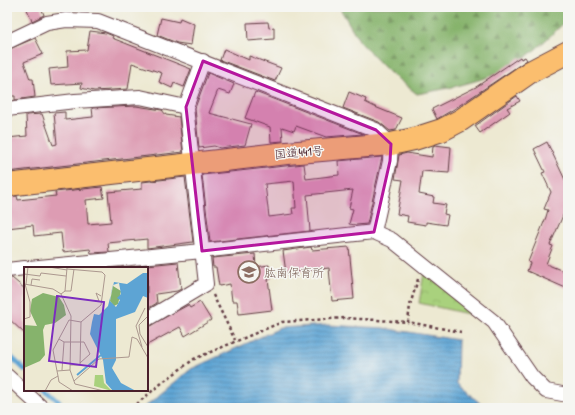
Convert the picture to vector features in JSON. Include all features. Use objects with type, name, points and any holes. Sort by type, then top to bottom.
[{"type":"highway","name":"国道441号","points":[[7,185],[193,163],[391,144],[414,139],[442,130],[461,120],[530,72],[568,52]]},
{"type":"street","points":[[7,42],[47,23],[66,20],[98,22],[203,61],[376,130],[391,144],[390,161],[374,232]]},
{"type":"street","points":[[148,318],[206,284],[186,107],[203,61]]},
{"type":"street","points":[[7,109],[75,101],[140,97],[186,107]]},
{"type":"street","points":[[57,267],[374,232],[392,240],[494,322],[532,378],[546,391],[568,395]]},
{"type":"street","points":[[7,376],[42,408]]},
{"type":"path","points":[[408,322],[410,305],[419,276]]},
{"type":"path","points":[[206,284],[235,340]]},
{"type":"path","points":[[132,408],[194,359],[235,340],[282,322],[345,318],[408,322],[461,332]]},
{"type":"highlighted area","points":[[203,61],[376,130],[391,144],[390,161],[374,232],[202,251],[186,107]]},
{"type":"green space","points":[[339,7],[568,7],[568,19],[529,55],[512,67],[482,79],[417,94],[389,72],[360,42]]},
{"type":"green space","points":[[424,273],[471,307],[468,314],[419,303]]},
{"type":"water","points":[[328,325],[383,328],[458,340],[457,384],[486,408],[143,408],[191,369],[280,328]]},
{"type":"building","points":[[26,7],[41,7],[44,15],[32,21]]},
{"type":"building","points":[[161,18],[179,22],[180,18],[194,24],[191,45],[177,43],[157,35]]},
{"type":"building","points":[[268,22],[269,28],[274,27],[274,39],[248,41],[247,23]]},
{"type":"building","points":[[90,31],[106,33],[113,36],[112,38],[191,69],[184,87],[174,83],[172,88],[159,82],[162,73],[132,63],[128,89],[94,91],[81,88],[82,83],[51,85],[49,69],[68,67],[67,51],[87,50]]},
{"type":"building","points":[[35,38],[43,54],[24,62],[30,79],[33,79],[35,97],[15,100],[15,96],[7,96],[7,50]]},
{"type":"building","points":[[224,49],[249,60],[249,56],[281,68],[275,81],[220,60]]},
{"type":"building","points":[[520,57],[521,59],[525,57],[527,60],[437,119],[432,109],[476,87]]},
{"type":"building","points":[[208,73],[234,84],[230,94],[218,90],[209,113],[251,124],[245,145],[220,148],[214,146],[199,148],[195,108]]},
{"type":"building","points":[[255,92],[363,134],[326,137],[296,126],[294,131],[282,127],[283,141],[271,142],[270,127],[245,118]]},
{"type":"building","points":[[349,92],[366,99],[365,102],[375,107],[402,118],[396,130],[390,131],[379,122],[343,108]]},
{"type":"building","points":[[517,96],[520,101],[507,108],[510,112],[480,133],[475,126]]},
{"type":"building","points":[[136,106],[162,110],[166,115],[179,117],[183,152],[7,172],[7,138],[27,136],[26,115],[42,114],[53,145],[57,144],[54,113],[65,112],[65,120],[93,117],[92,108]]},
{"type":"building","points":[[547,142],[568,186],[568,204],[550,245],[553,246],[546,264],[568,273],[568,289],[527,271],[530,263],[528,262],[546,217],[548,210],[544,209],[551,192],[542,173],[545,172],[534,149]]},
{"type":"building","points":[[433,146],[451,147],[449,173],[422,171],[419,194],[434,197],[433,203],[446,205],[444,214],[448,215],[446,225],[426,222],[426,225],[407,222],[408,216],[397,214],[403,180],[395,179],[399,155],[407,153],[432,157]]},
{"type":"building","points":[[382,157],[367,224],[349,224],[353,209],[349,208],[353,190],[307,195],[310,231],[210,242],[202,175],[304,164],[306,179],[339,175],[338,161]],"holes":[[[294,181],[296,208],[292,208],[293,214],[269,217],[265,184]]]},
{"type":"building","points":[[185,177],[193,242],[147,248],[147,239],[108,243],[109,252],[91,253],[90,249],[63,252],[61,233],[34,236],[33,225],[7,228],[7,197],[17,196],[18,200],[56,196],[55,192],[102,187],[104,198],[86,200],[88,224],[111,222],[108,192],[142,189],[142,182]]},
{"type":"building","points":[[311,247],[312,250],[349,247],[354,299],[332,301],[329,268],[286,273],[283,251]]},
{"type":"building","points":[[255,254],[256,267],[269,265],[271,279],[268,279],[272,310],[239,314],[237,301],[232,301],[230,284],[219,286],[216,267],[213,267],[212,258]]},
{"type":"building","points":[[178,262],[181,289],[156,294],[157,303],[148,308],[148,267],[147,265]]},
{"type":"building","points":[[7,278],[12,278],[24,288],[24,333],[7,317]]},
{"type":"building","points":[[200,302],[211,320],[185,336],[180,327],[148,344],[148,326],[188,305],[190,308]]},
{"type":"waterway","points":[[7,353],[24,369]]},
{"type":"waterway","points":[[47,391],[66,408]]},
{"type":"place","name":"肱南保育所","points":[[249,272]]}]
